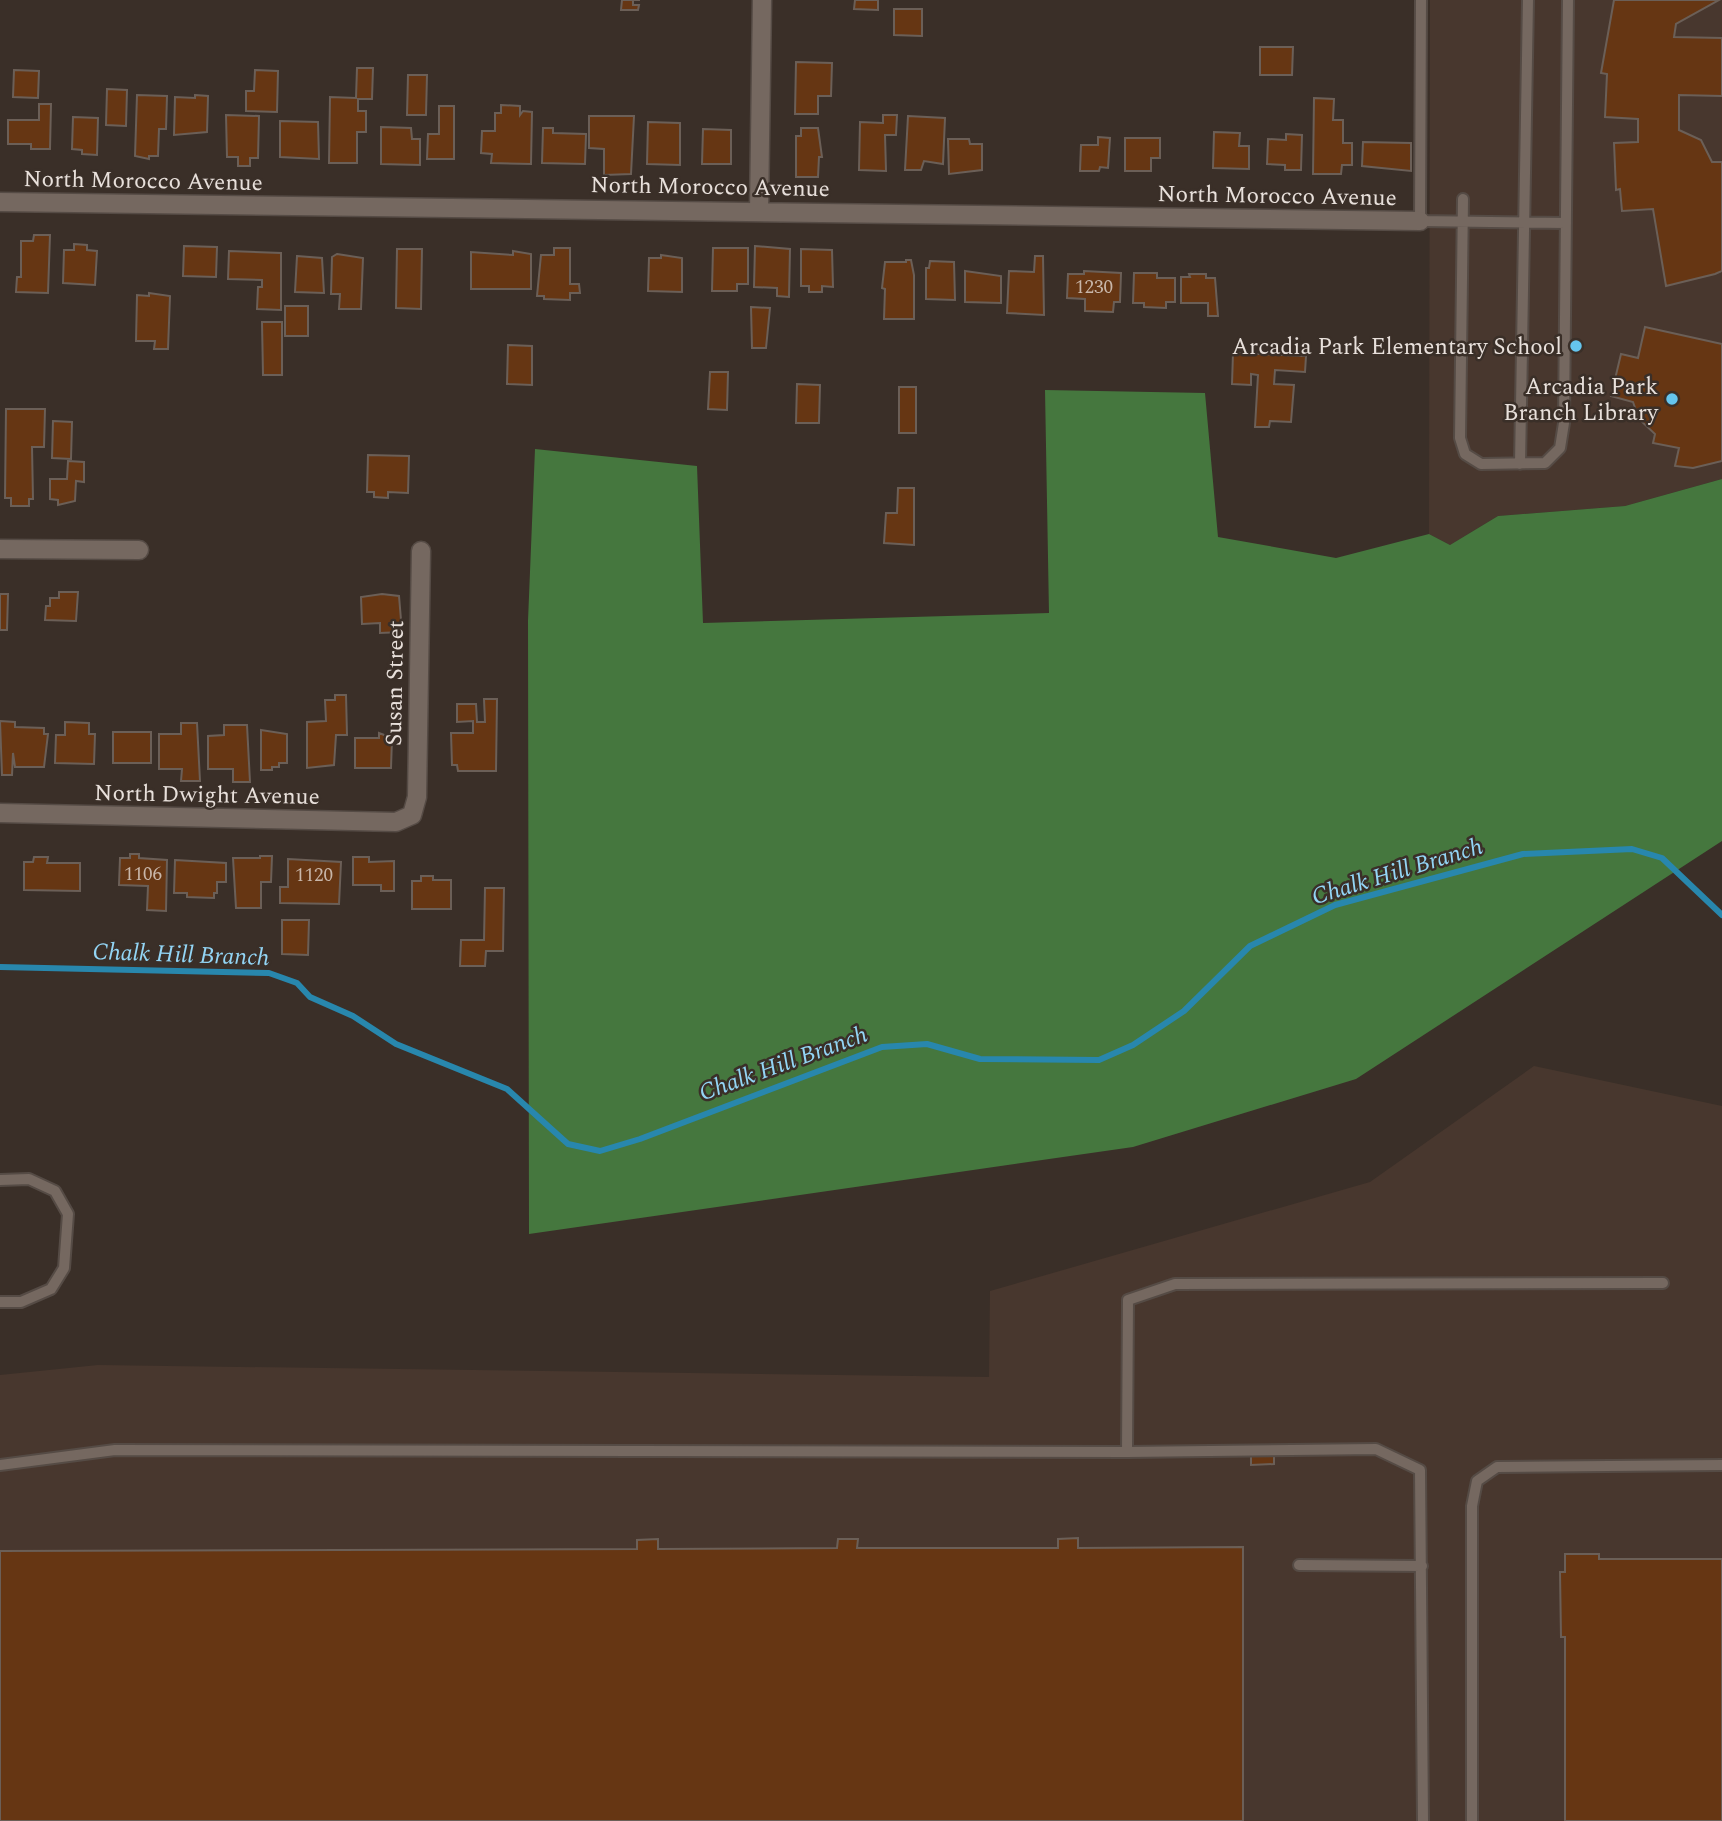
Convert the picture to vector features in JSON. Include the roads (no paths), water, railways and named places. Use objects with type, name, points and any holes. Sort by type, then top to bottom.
[{"type":"street","points":[[759,211],[762,0]]},
{"type":"street","name":"North Morocco Avenue","points":[[0,202],[1420,221]]},
{"type":"street","points":[[0,549],[139,550]]},
{"type":"street","name":"Susan Street","points":[[412,815],[416,797],[421,551]]},
{"type":"street","name":"North Dwight Avenue","points":[[0,813],[396,822],[412,815]]},
{"type":"lane","points":[[1422,0],[1420,221],[1566,223]]},
{"type":"lane","points":[[1520,464],[1528,0]]},
{"type":"lane","points":[[1463,199],[1460,438],[1465,454],[1481,464],[1545,463],[1560,448],[1564,424],[1568,0]]},
{"type":"lane","points":[[0,1180],[29,1179],[55,1191],[68,1214],[64,1268],[51,1289],[21,1302],[0,1302]]},
{"type":"lane","points":[[1127,1452],[1128,1300],[1175,1284],[1662,1283]]},
{"type":"lane","points":[[0,1465],[115,1450],[1127,1452],[1376,1449],[1420,1470],[1423,1821]]},
{"type":"lane","points":[[1472,1821],[1472,1506],[1477,1481],[1497,1467],[1722,1465]]},
{"type":"lane","points":[[1299,1564],[1422,1566]]},
{"type":"waterway","name":"Chalk Hill Branch","points":[[0,967],[269,973],[297,983],[310,997],[353,1016],[396,1044],[507,1089],[568,1144],[600,1151],[640,1139],[882,1047],[927,1044],[980,1059],[1099,1060],[1133,1045],[1184,1011],[1250,946],[1335,905],[1523,854],[1632,849],[1662,858],[1722,915]]},
{"type":"place","name":"Arcadia Park Elementary School","points":[[1576,346]]},
{"type":"place","name":"Arcadia Park Branch Library","points":[[1672,399]]}]
